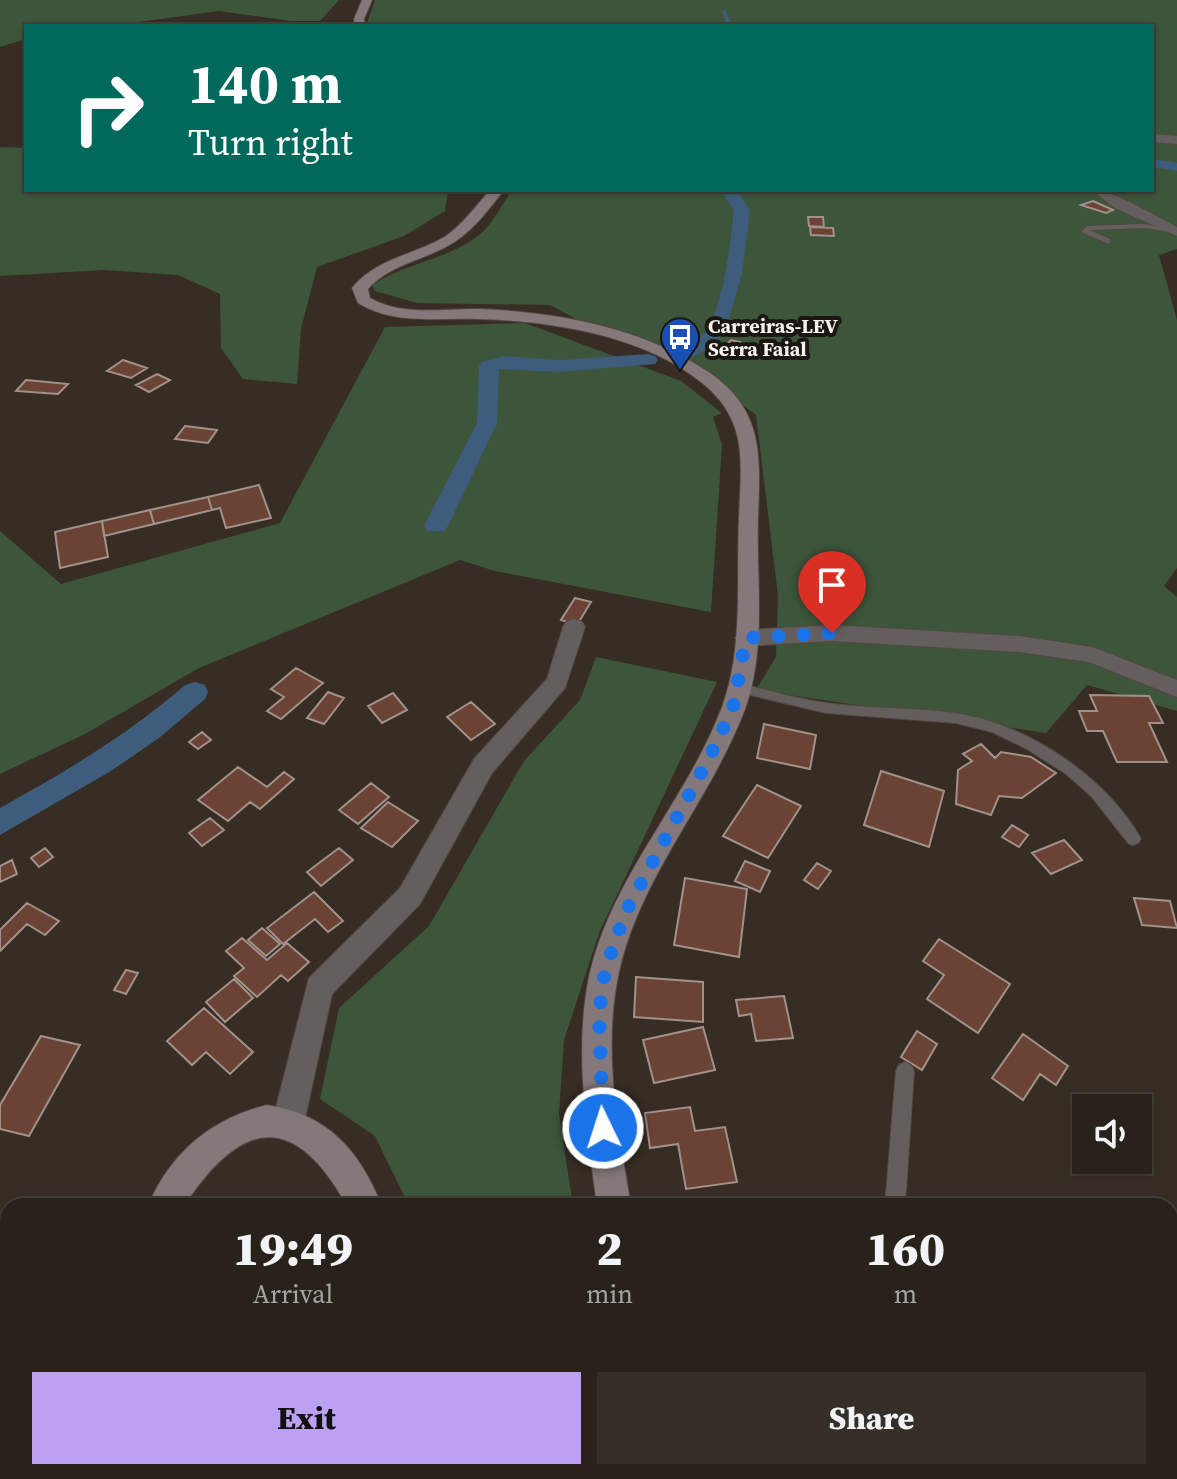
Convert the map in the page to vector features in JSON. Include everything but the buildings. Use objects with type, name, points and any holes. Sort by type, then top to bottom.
[{"type":"main road","points":[[360,24],[367,0]]},
{"type":"main road","points":[[495,192],[469,223],[450,239],[374,273],[360,288],[363,300],[386,311],[483,314],[629,338],[676,357],[728,398],[741,415],[749,437],[746,638],[733,708],[626,911],[605,970],[599,1014],[598,1067],[613,1198]]},
{"type":"main road","points":[[171,1198],[205,1150],[226,1132],[246,1122],[288,1123],[309,1131],[351,1176],[361,1198]]},
{"type":"street","points":[[1154,138],[1177,140]]},
{"type":"street","points":[[1102,192],[1120,205],[1174,231]]},
{"type":"street","points":[[288,1123],[319,987],[410,896],[483,766],[557,682],[574,627]]},
{"type":"street","points":[[746,638],[832,633],[1019,644],[1092,655],[1177,689]]},
{"type":"lane","points":[[1107,241],[1085,232],[1087,228],[1145,226],[1174,231]]},
{"type":"lane","points":[[738,688],[826,708],[956,718],[996,728],[1032,745],[1071,770],[1096,792],[1133,839]]},
{"type":"lane","points":[[896,1198],[905,1071]]},
{"type":"green space","points":[[0,0],[339,0],[320,21],[291,21],[219,11],[124,24],[24,24],[24,40],[0,47]]},
{"type":"green space","points":[[375,0],[1177,0],[1177,249],[1159,255],[1177,320],[1177,568],[1164,586],[1177,597],[1177,711],[1087,685],[1046,733],[756,690],[776,657],[778,596],[756,415],[675,355],[596,330],[550,305],[417,303],[375,291],[372,285],[398,271],[453,250],[479,235],[511,192],[1154,192],[1154,24],[367,23]]},
{"type":"green space","points":[[0,147],[24,148],[24,192],[448,192],[445,211],[404,236],[317,267],[301,329],[297,384],[243,379],[221,348],[220,294],[178,275],[104,270],[0,276]]},
{"type":"green space","points":[[525,323],[681,381],[722,413],[713,417],[722,445],[711,612],[495,571],[460,560],[199,668],[85,734],[0,774],[0,531],[61,584],[280,523],[385,327]]},
{"type":"green space","points":[[596,657],[717,682],[599,933],[564,1040],[559,1114],[572,1198],[405,1198],[375,1136],[320,1099],[339,1008],[429,926],[524,761],[580,700]]},
{"type":"waterway","points":[[724,12],[732,24]]},
{"type":"waterway","points":[[1154,163],[1177,167]]},
{"type":"waterway","points":[[693,351],[707,342],[718,325],[733,274],[742,211],[730,192]]},
{"type":"waterway","points":[[436,526],[487,423],[489,366],[504,362],[560,366],[648,360]]},
{"type":"waterway","points":[[0,823],[125,748],[195,692]]},
{"type":"place","name":"Carreiras-LEV Serra Faial","points":[[680,371]]},
{"type":"route","points":[[603,1128],[598,1067],[599,1014],[605,970],[626,911],[733,708],[746,638],[832,633]]}]
